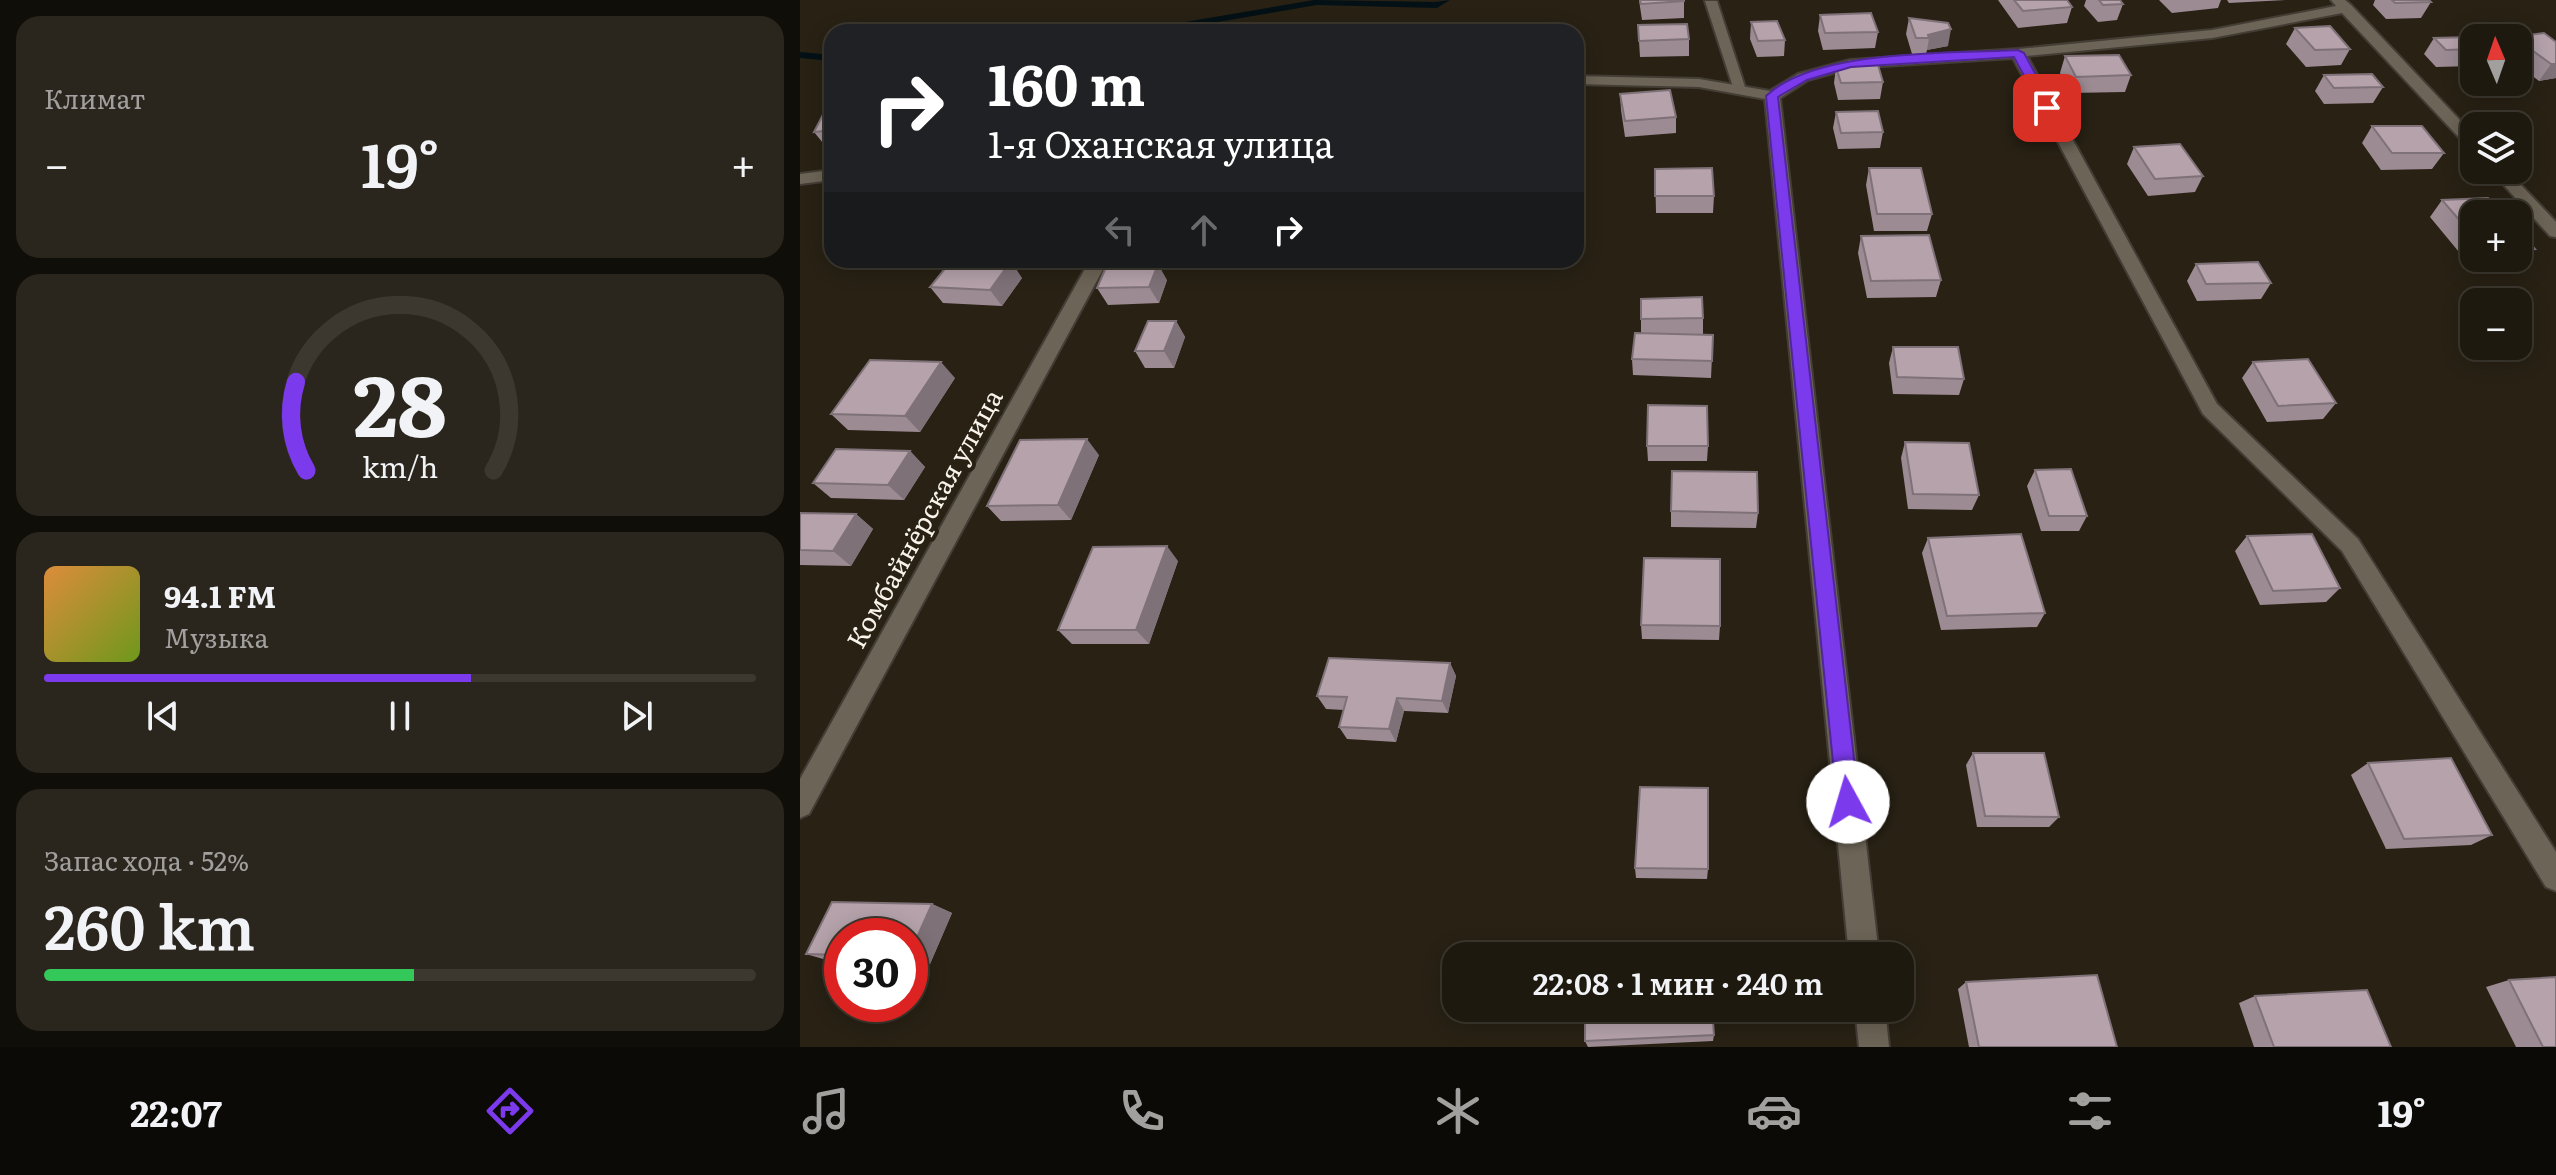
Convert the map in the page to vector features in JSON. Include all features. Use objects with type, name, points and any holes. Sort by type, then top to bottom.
[{"type":"street","points":[[1584,80],[1680,80],[1739,87],[1772,96],[1803,77],[1850,64],[2018,53],[2212,34],[2342,4],[2460,129]]},
{"type":"street","points":[[2018,53],[2210,409],[2350,545],[2556,877]]},
{"type":"street","points":[[1772,96],[1863,942]]},
{"type":"street","points":[[800,179],[824,176]]},
{"type":"street","points":[[2511,184],[2556,232]]},
{"type":"street","name":"Комбайнёрская улица","points":[[800,805],[1095,268]]},
{"type":"street","points":[[1871,1022],[1874,1047]]},
{"type":"lane","points":[[1711,1],[1739,87]]},
{"type":"building","points":[[1640,0],[1684,0],[1684,1],[1641,4]]},
{"type":"building","points":[[2014,0],[2067,0],[2072,7],[2023,11]]},
{"type":"building","points":[[2099,0],[2120,0],[2123,4],[2103,5]]},
{"type":"building","points":[[2392,0],[2429,0],[2431,2],[2395,3]]},
{"type":"building","points":[[1871,13],[1878,32],[1825,33],[1820,15]]},
{"type":"building","points":[[1909,18],[1948,23],[1951,29],[1928,35],[1929,38],[1916,38]]},
{"type":"building","points":[[1777,21],[1785,40],[1758,41],[1751,22]]},
{"type":"building","points":[[1687,24],[1689,39],[1639,41],[1638,25]]},
{"type":"building","points":[[2330,26],[2350,49],[2315,50],[2295,28]]},
{"type":"building","points":[[2544,33],[2556,42],[2556,64],[2551,64],[2532,50],[2532,35]]},
{"type":"building","points":[[2460,37],[2460,50],[2446,50],[2434,38]]},
{"type":"building","points":[[2119,55],[2131,75],[2076,77],[2065,56]]},
{"type":"building","points":[[1878,65],[1883,82],[1841,83],[1836,67]]},
{"type":"building","points":[[2372,74],[2383,87],[2334,88],[2324,75]]},
{"type":"building","points":[[1670,90],[1676,117],[1625,121],[1620,94]]},
{"type":"building","points":[[1878,111],[1883,132],[1841,133],[1836,112]]},
{"type":"building","points":[[824,113],[824,131],[814,132]]},
{"type":"building","points":[[2372,126],[2422,126],[2444,153],[2392,153]]},
{"type":"building","points":[[2180,144],[2203,176],[2155,179],[2134,147]]},
{"type":"building","points":[[1712,168],[1714,196],[1655,196],[1655,169]]},
{"type":"building","points":[[1869,168],[1921,168],[1932,214],[1877,214]]},
{"type":"building","points":[[2488,198],[2490,200],[2460,200],[2460,221],[2442,200]]},
{"type":"building","points":[[1929,235],[1941,280],[1871,281],[1861,236]]},
{"type":"building","points":[[2258,262],[2271,283],[2206,284],[2196,264]]},
{"type":"building","points":[[945,268],[1006,268],[990,290],[930,287]]},
{"type":"building","points":[[1106,268],[1156,268],[1149,287],[1097,288]]},
{"type":"building","points":[[1702,297],[1703,318],[1641,319],[1641,299]]},
{"type":"building","points":[[1148,321],[1176,321],[1164,351],[1135,351]]},
{"type":"building","points":[[1635,333],[1713,335],[1712,361],[1632,359]]},
{"type":"building","points":[[1893,347],[1958,347],[1964,379],[1897,377]]},
{"type":"building","points":[[2308,359],[2336,403],[2278,406],[2253,362]]},
{"type":"building","points":[[870,360],[941,362],[905,416],[831,414]]},
{"type":"building","points":[[1648,405],[1707,406],[1708,446],[1647,446]]},
{"type":"building","points":[[1087,439],[1058,505],[987,506],[1020,440]]},
{"type":"building","points":[[1905,442],[1969,443],[1979,495],[1913,494]]},
{"type":"building","points":[[836,449],[910,451],[888,485],[813,483]]},
{"type":"building","points":[[2071,469],[2087,516],[2049,516],[2035,470]]},
{"type":"building","points":[[1672,471],[1757,472],[1758,513],[1671,511]]},
{"type":"building","points":[[800,513],[856,514],[833,551],[800,550]]},
{"type":"building","points":[[2021,534],[2045,613],[1947,616],[1928,538]]},
{"type":"building","points":[[2312,534],[2340,588],[2273,591],[2247,536]]},
{"type":"building","points":[[1167,546],[1136,630],[1058,630],[1093,547]]},
{"type":"building","points":[[1644,558],[1720,559],[1720,626],[1641,625]]},
{"type":"building","points":[[1329,658],[1450,663],[1442,701],[1397,698],[1389,729],[1339,727],[1347,697],[1317,696]]},
{"type":"building","points":[[1973,753],[2044,753],[2059,817],[1985,816]]},
{"type":"building","points":[[2451,758],[2492,835],[2404,839],[2368,763]]},
{"type":"building","points":[[1640,787],[1708,788],[1708,869],[1635,868]]},
{"type":"building","points":[[832,902],[932,904],[926,918],[824,918]]},
{"type":"building","points":[[824,918],[824,954],[806,954]]},
{"type":"building","points":[[2097,975],[2117,1047],[1979,1047],[1966,982]]},
{"type":"building","points":[[2556,977],[2556,1047],[2543,1047],[2509,980]]},
{"type":"building","points":[[2367,990],[2391,1047],[2274,1047],[2255,996]]},
{"type":"building","points":[[1585,1022],[1713,1022],[1714,1035],[1585,1041]]},
{"type":"waterway","points":[[1190,24],[1317,2],[1437,5],[1446,0]]},
{"type":"waterway","points":[[800,55],[824,57]]},
{"type":"route","points":[[1848,802],[1772,96],[1803,77],[1850,64],[2018,53],[2047,108]]}]
